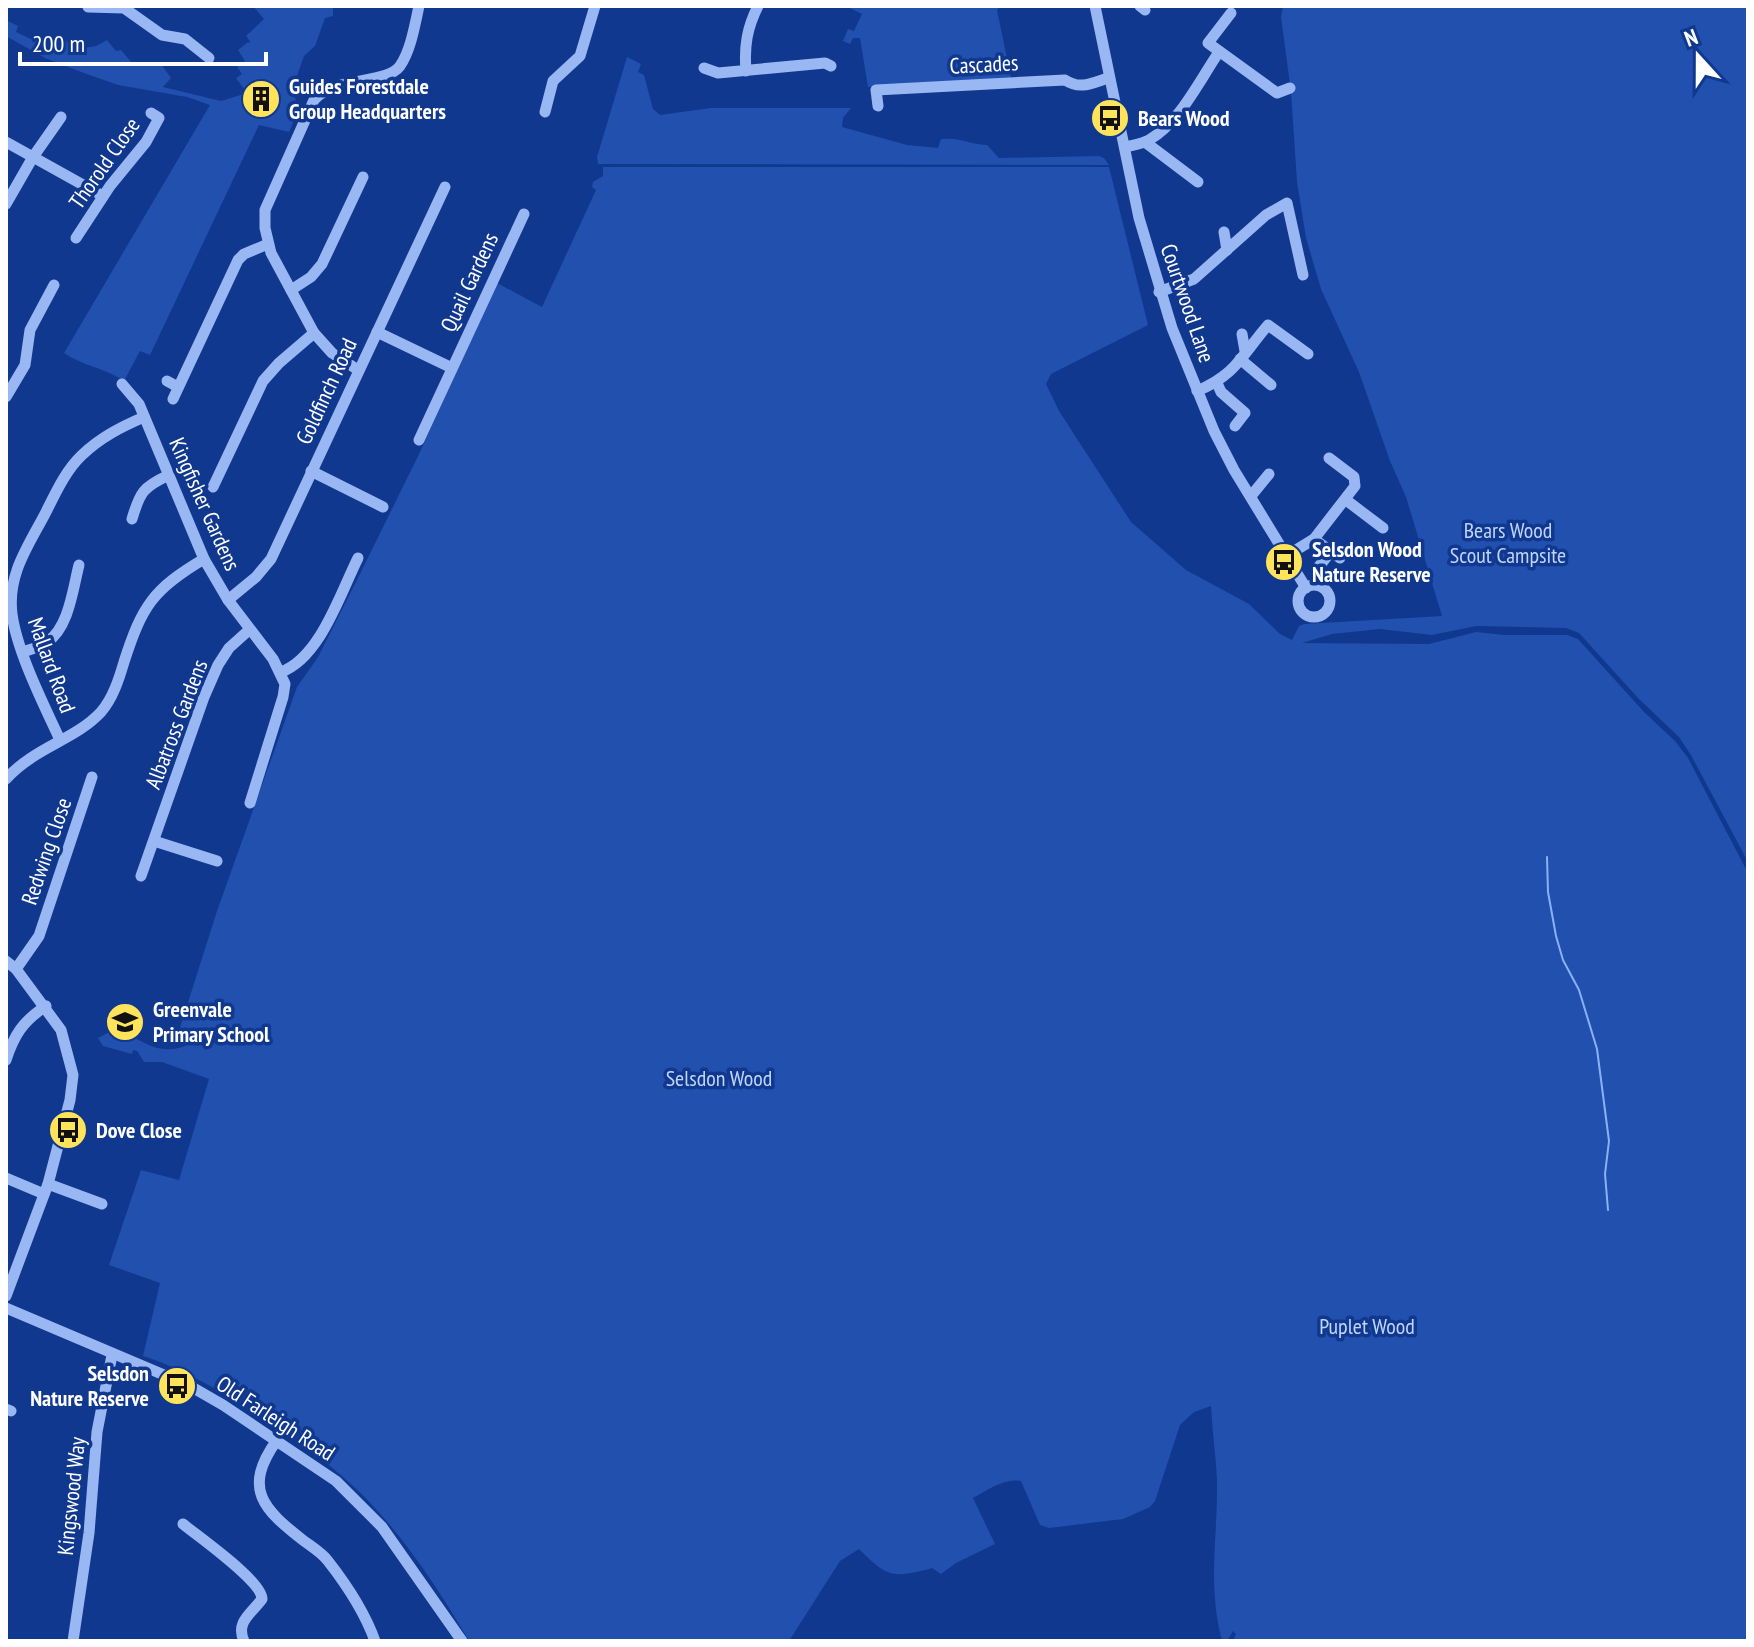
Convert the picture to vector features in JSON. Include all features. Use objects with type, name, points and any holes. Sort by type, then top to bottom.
[{"type":"street","points":[[358,370],[332,353],[314,333],[268,244],[265,210],[314,100],[325,90],[391,73],[400,66],[419,6]]},
{"type":"street","points":[[545,112],[553,81],[580,56],[595,6]]},
{"type":"street","points":[[746,71],[744,46],[749,23],[758,6]]},
{"type":"street","name":"Courtwood Lane","points":[[1095,6],[1139,218],[1159,292],[1197,391],[1234,470],[1306,588]]},
{"type":"street","points":[[88,7],[124,8],[162,35],[185,39],[209,58]]},
{"type":"street","points":[[1231,13],[1208,43],[1277,93],[1290,88]]},
{"type":"street","points":[[1125,147],[1145,142],[1175,117],[1219,52]]},
{"type":"street","points":[[704,68],[718,73],[825,63],[831,66]]},
{"type":"street","name":"Cascades","points":[[878,106],[876,90],[1065,80],[1074,86],[1086,86],[1108,78]]},
{"type":"street","name":"Thorold Close","points":[[76,238],[103,196],[146,142],[159,118],[151,113]]},
{"type":"street","points":[[6,204],[61,117]]},
{"type":"street","points":[[6,142],[103,196]]},
{"type":"street","points":[[1145,142],[1198,182]]},
{"type":"street","points":[[291,290],[311,277],[322,264],[363,177]]},
{"type":"street","name":"Goldfinch Road","points":[[228,600],[256,577],[271,559],[445,187]]},
{"type":"street","points":[[1159,292],[1194,279],[1277,206],[1287,203],[1303,275]]},
{"type":"street","name":"Quail Gardens","points":[[419,440],[524,214]]},
{"type":"street","points":[[1224,232],[1227,250]]},
{"type":"street","points":[[173,399],[173,384],[238,260],[244,254],[268,244]]},
{"type":"street","points":[[6,397],[25,365],[30,330],[54,285]]},
{"type":"street","points":[[1197,391],[1217,383],[1230,372],[1267,320],[1308,354]]},
{"type":"street","name":"Quail Gardens","points":[[377,332],[452,368]]},
{"type":"street","points":[[212,479],[263,381],[314,333]]},
{"type":"street","points":[[1242,334],[1242,355],[1271,385]]},
{"type":"street","points":[[1217,383],[1221,392],[1245,413],[1235,426]]},
{"type":"street","name":"Kingfisher Gardens","points":[[122,384],[144,417],[204,559],[228,600],[281,672]]},
{"type":"street","name":"Mallard Road","points":[[60,740],[34,685],[9,619],[16,570],[26,544],[79,458],[115,430],[144,417]]},
{"type":"street","points":[[1288,555],[1314,539],[1355,486],[1354,477],[1329,458]]},
{"type":"street","points":[[311,471],[383,507]]},
{"type":"street","points":[[1251,496],[1269,474]]},
{"type":"street","points":[[131,512],[140,494],[150,484],[169,475]]},
{"type":"street","points":[[1346,500],[1383,528]]},
{"type":"street","points":[[1314,539],[1335,554],[1317,569]]},
{"type":"street","points":[[250,803],[283,697],[285,684],[281,672],[302,660],[315,645],[358,558]]},
{"type":"street","points":[[6,779],[28,758],[85,725],[102,710],[116,687],[135,626],[152,597],[172,577],[204,559]]},
{"type":"street","points":[[23,652],[56,635],[79,565]]},
{"type":"street","name":"Albatross Gardens","points":[[141,876],[218,665],[229,648],[249,630]]},
{"type":"street","name":"Redwing Close","points":[[11,965],[39,936],[94,784]]},
{"type":"street","points":[[154,841],[217,861]]},
{"type":"street","points":[[6,1296],[46,1189],[70,1100],[73,1075],[61,1030],[46,1006],[11,965]]},
{"type":"street","points":[[6,1060],[13,1037],[21,1025],[46,1006]]},
{"type":"street","points":[[6,1178],[102,1204]]},
{"type":"street","name":"Old Farleigh Road","points":[[6,1308],[190,1386],[336,1481],[382,1527],[462,1641]]},
{"type":"street","name":"Kingswood Way","points":[[73,1641],[89,1533],[97,1432],[112,1355]]},
{"type":"street","points":[[277,1440],[263,1460],[259,1480],[262,1499],[276,1519],[326,1559],[368,1623],[375,1641]]},
{"type":"street","points":[[183,1524],[261,1589],[262,1599],[240,1630],[244,1641]]},
{"type":"green space","points":[[253,6],[333,6],[333,16],[325,18],[315,46],[304,56],[293,87],[298,111],[289,132],[259,125],[150,355],[140,351],[124,381],[64,353],[210,105],[187,97],[118,85],[45,58],[6,36],[6,20],[18,26],[16,32],[31,39],[63,36],[74,50],[96,46],[107,40],[133,64],[161,64],[171,78],[163,87],[221,101],[247,93],[236,78],[242,74],[237,67],[245,61],[238,50],[251,43],[246,36],[264,19]]},
{"type":"green space","points":[[846,6],[1001,6],[997,10],[1011,78],[868,87],[860,38],[853,38],[850,44],[843,41],[848,29],[854,31],[862,14]]},
{"type":"green space","points":[[1283,6],[1748,6],[1748,862],[1679,737],[1639,699],[1579,633],[1566,628],[1476,626],[1432,635],[1380,629],[1332,634],[1302,643],[1429,644],[1476,632],[1567,635],[1578,639],[1688,758],[1748,873],[1748,1641],[1233,1641],[1236,1634],[1233,1631],[1227,1641],[1222,1641],[1214,1580],[1217,1480],[1211,1406],[1194,1412],[1180,1425],[1155,1501],[1150,1507],[1123,1519],[1049,1528],[1040,1525],[1021,1481],[1002,1483],[973,1498],[995,1544],[941,1574],[932,1568],[908,1574],[891,1573],[859,1549],[840,1561],[789,1641],[469,1641],[412,1553],[352,1485],[266,1419],[201,1381],[143,1356],[160,1283],[109,1265],[141,1170],[179,1180],[209,1079],[162,1062],[144,1062],[137,1051],[133,1050],[132,1054],[103,1046],[98,1038],[115,1029],[156,1048],[185,1046],[178,1034],[217,911],[297,687],[318,657],[359,576],[497,283],[542,307],[596,190],[592,187],[593,182],[603,176],[603,167],[1109,167],[1148,325],[1051,374],[1046,384],[1059,411],[1131,522],[1186,570],[1249,604],[1280,634],[1292,640],[1299,626],[1304,624],[1442,616],[1406,497],[1359,372],[1321,289],[1306,238],[1297,182],[1291,92],[1281,17]]},
{"type":"green space","points":[[627,57],[641,64],[638,72],[644,75],[653,109],[660,115],[711,108],[851,108],[843,118],[842,127],[907,145],[938,148],[941,139],[953,139],[987,145],[999,158],[1099,156],[1109,165],[598,164],[597,157]]},
{"type":"waterway","points":[[1547,857],[1548,892],[1556,936],[1563,960],[1579,990],[1597,1049],[1609,1141],[1605,1174],[1608,1210]]},
{"type":"place","name":"Guides Forestdale Group Headquarters","points":[[261,99]]},
{"type":"place","name":"Bears Wood","points":[[1110,118]]},
{"type":"place","name":"Selsdon Wood Nature Reserve","points":[[1284,562]]},
{"type":"place","name":"Greenvale Primary School","points":[[125,1022]]},
{"type":"place","name":"Dove Close","points":[[68,1130]]},
{"type":"place","name":"Selsdon Nature Reserve","points":[[177,1386]]},
{"type":"park label","name":"Bears Wood Scout Campsite","points":[[1508,542]]},
{"type":"park label","name":"Selsdon Wood","points":[[719,1078]]},
{"type":"park label","name":"Puplet Wood","points":[[1367,1326]]}]
